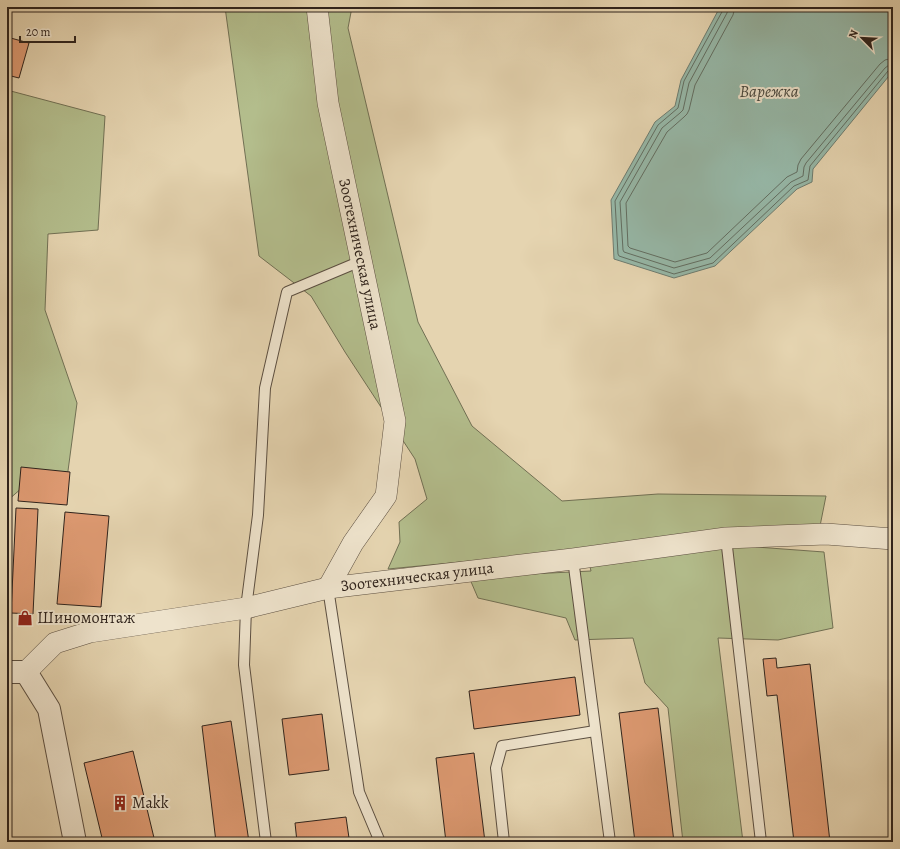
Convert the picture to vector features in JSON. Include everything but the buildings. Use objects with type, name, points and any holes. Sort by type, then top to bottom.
[{"type":"street","name":"Зоотехническая улица","points":[[317,7],[328,104],[395,421],[386,496],[353,543],[328,588]]},
{"type":"street","name":"Зоотехническая улица","points":[[328,588],[573,559],[726,538],[826,534],[893,539]]},
{"type":"street","points":[[75,842],[49,709],[16,672],[55,643],[90,632],[246,608],[328,588]]},
{"type":"lane","points":[[266,842],[244,665],[246,608],[258,515],[265,388],[287,292],[361,261]]},
{"type":"lane","points":[[726,538],[761,842]]},
{"type":"lane","points":[[573,559],[610,842]]},
{"type":"lane","points":[[328,588],[359,792],[380,842]]},
{"type":"lane","points":[[504,842],[496,768],[502,746],[595,731]]},
{"type":"green space","points":[[225,7],[352,7],[348,28],[418,322],[472,426],[562,501],[658,494],[826,496],[820,526],[756,547],[824,552],[833,628],[778,640],[718,638],[743,842],[683,842],[668,708],[645,683],[633,638],[575,640],[566,618],[478,598],[469,577],[591,571],[586,550],[388,569],[400,542],[399,522],[427,499],[415,459],[345,352],[311,296],[259,256]]},
{"type":"green space","points":[[7,90],[105,116],[98,230],[48,234],[45,310],[77,403],[64,501],[23,487],[7,501]]},
{"type":"water","name":"Варежка","points":[[720,7],[893,7],[893,71],[813,169],[812,182],[797,189],[715,266],[674,278],[614,259],[611,200],[655,122],[675,106],[681,80]]},
{"type":"place","name":"Шиномонтаж","points":[[25,618]]},
{"type":"place","name":"Makk","points":[[120,803]]}]
